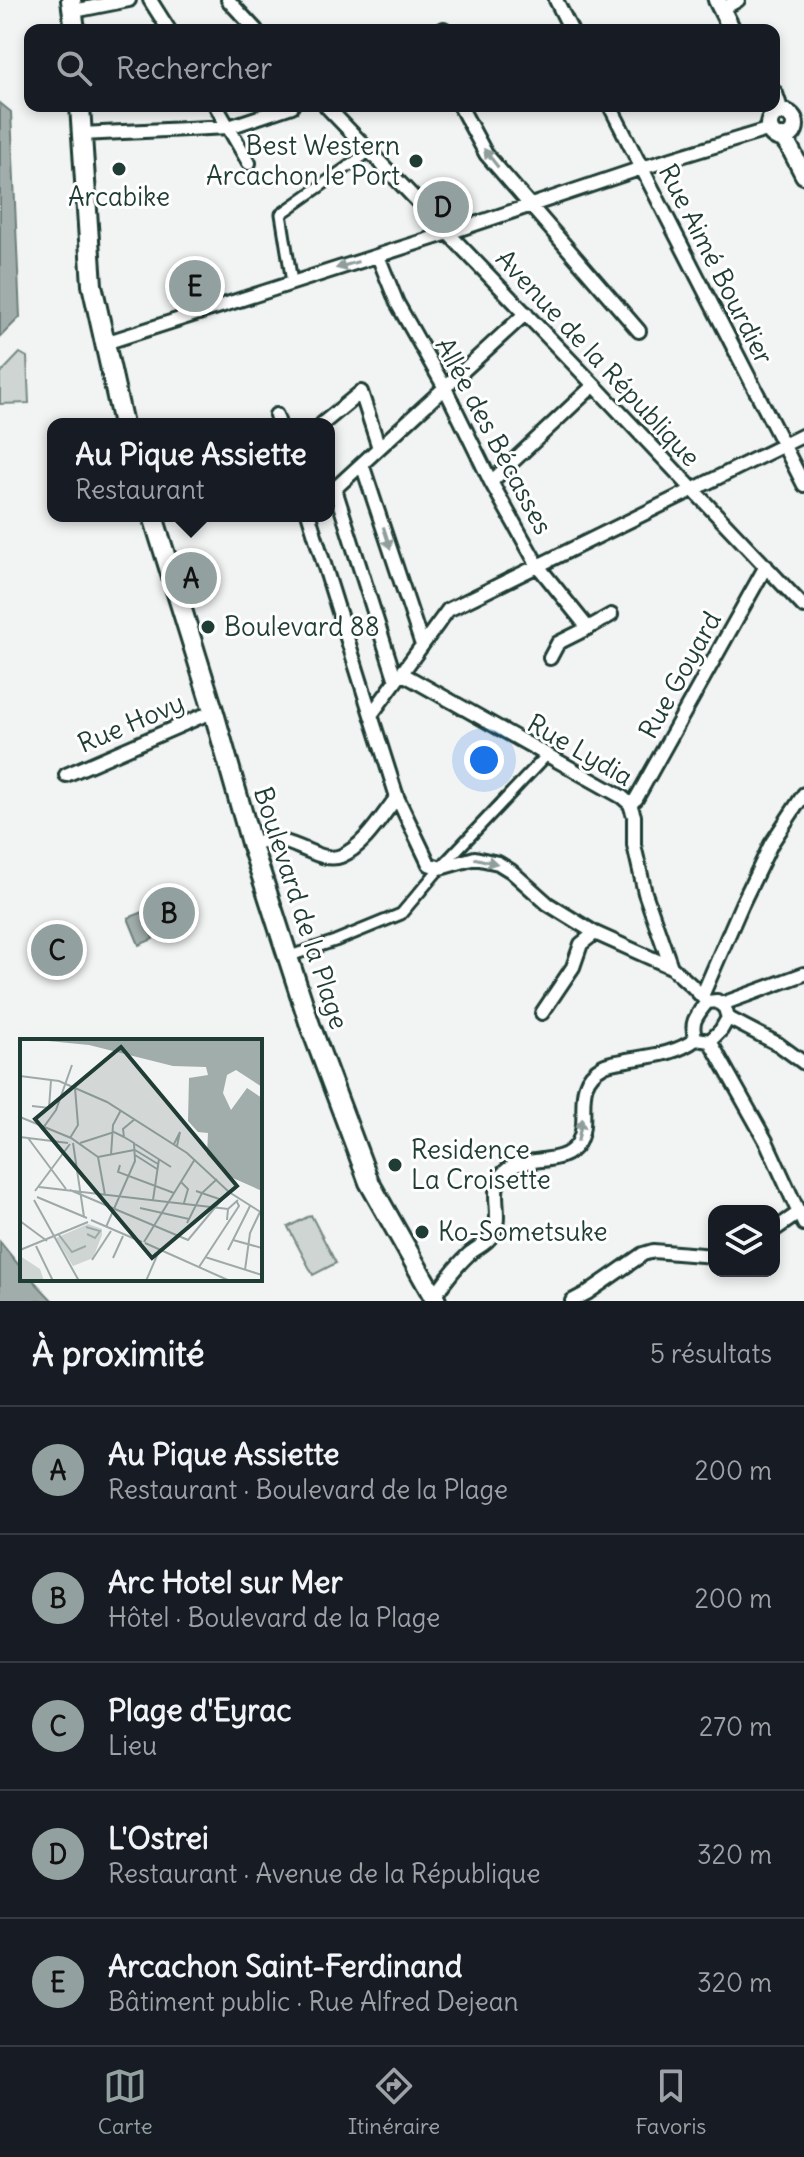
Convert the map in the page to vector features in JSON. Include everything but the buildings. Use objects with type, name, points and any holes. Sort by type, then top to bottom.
[{"type":"main road","points":[[80,112],[92,285],[122,418]]},
{"type":"main road","name":"Boulevard de la Plage","points":[[155,522],[251,843],[317,1046],[369,1182],[435,1299]]},
{"type":"street","points":[[73,14],[129,0]]},
{"type":"street","points":[[150,0],[165,24]]},
{"type":"street","points":[[228,0],[250,24]]},
{"type":"street","points":[[556,0],[568,24]]},
{"type":"street","points":[[729,1],[731,24]]},
{"type":"street","points":[[729,1],[741,24]]},
{"type":"street","points":[[220,112],[249,163]]},
{"type":"street","points":[[81,134],[229,127],[274,112]]},
{"type":"street","name":"Avenue de la République","points":[[332,112],[804,607]]},
{"type":"street","points":[[463,112],[486,154],[639,331]]},
{"type":"street","name":"Rue Aimé Bourdier","points":[[613,112],[804,485]]},
{"type":"street","points":[[777,122],[804,150]]},
{"type":"street","points":[[105,343],[378,256],[777,122]]},
{"type":"street","points":[[777,122],[804,175]]},
{"type":"street","points":[[292,282],[281,214],[370,151]]},
{"type":"street","name":"Allée des Bécasses","points":[[378,256],[397,303],[538,566],[588,628]]},
{"type":"street","points":[[335,489],[526,313]]},
{"type":"street","points":[[491,482],[594,385]]},
{"type":"street","points":[[329,418],[361,392],[379,448]]},
{"type":"street","points":[[371,715],[448,610],[804,435]]},
{"type":"street","points":[[362,464],[422,645]]},
{"type":"street","points":[[335,500],[399,677]]},
{"type":"street","points":[[311,522],[397,797],[429,864],[440,868],[475,858],[498,863],[548,904],[595,933],[671,967]]},
{"type":"street","name":"Rue Goyard","points":[[630,804],[636,799],[766,566]]},
{"type":"street","points":[[550,658],[558,643],[611,615]]},
{"type":"street","name":"Rue Lydia","points":[[399,677],[630,804],[634,816],[634,845],[645,893],[671,967],[704,999]]},
{"type":"street","name":"Rue Hovy","points":[[66,775],[214,713]]},
{"type":"street","points":[[287,957],[401,914],[546,756]]},
{"type":"street","points":[[696,1039],[692,1030],[693,1020],[742,904],[771,844],[804,794]]},
{"type":"street","points":[[251,843],[285,840],[320,856],[342,856],[363,839],[397,797]]},
{"type":"street","points":[[794,809],[804,822]]},
{"type":"street","points":[[542,1013],[573,967],[581,944],[595,933]]},
{"type":"street","points":[[722,1004],[804,974]]},
{"type":"street","points":[[704,999],[722,1004],[728,1018],[778,1044],[804,1063]]},
{"type":"street","points":[[710,1041],[728,1018]]},
{"type":"street","points":[[435,1299],[467,1256],[491,1237],[498,1217],[497,1185],[501,1175],[511,1167],[569,1152],[578,1143],[585,1087],[592,1075],[605,1065],[677,1051],[696,1039],[710,1041]]},
{"type":"street","points":[[710,1041],[766,1141],[802,1218],[780,1227]]},
{"type":"street","points":[[572,1301],[643,1254],[653,1251],[708,1256]]},
{"type":"shaded area","points":[[0,103],[11,112],[20,317],[0,337]]},
{"type":"shaded area","points":[[20,353],[27,357],[29,403],[0,404],[0,374]]},
{"type":"shaded area","points":[[143,912],[153,939],[139,945],[128,918]]},
{"type":"shaded area","points":[[311,1215],[336,1263],[313,1275],[288,1227]]},
{"type":"shaded area","points":[[0,1242],[20,1267],[20,1281],[34,1281],[53,1301],[0,1301]]},
{"type":"place","name":"Best Western Arcachon le Port","points":[[416,161]]},
{"type":"place","name":"Arcabike","points":[[119,169]]},
{"type":"place","name":"L'Ostrei","points":[[443,207]]},
{"type":"place","name":"Arcachon Saint-Ferdinand","points":[[195,286]]},
{"type":"place","name":"Au Pique Assiette","points":[[191,578]]},
{"type":"place","name":"Boulevard 88","points":[[208,627]]},
{"type":"place","name":"Arc Hotel sur Mer","points":[[169,913]]},
{"type":"place","name":"Plage d'Eyrac","points":[[57,950]]},
{"type":"place","name":"Residence La Croisette","points":[[395,1165]]},
{"type":"place","name":"Ko-Sometsuke","points":[[422,1232]]}]
